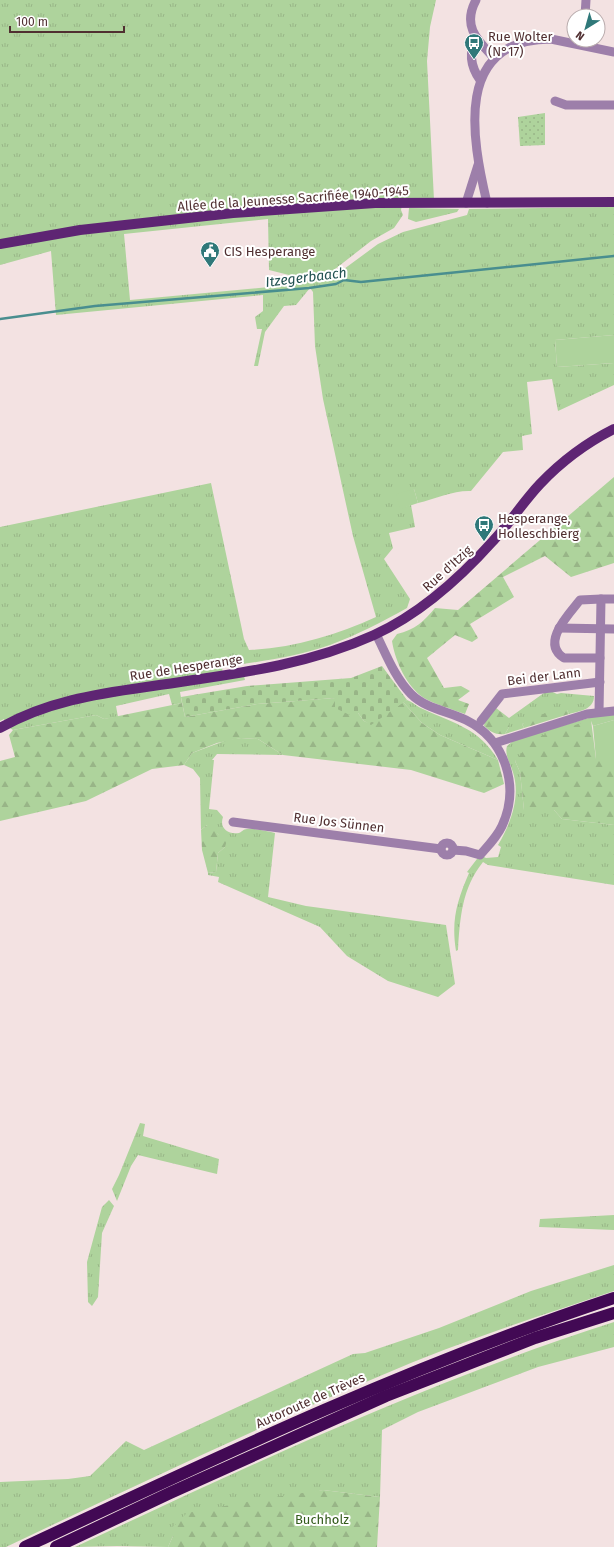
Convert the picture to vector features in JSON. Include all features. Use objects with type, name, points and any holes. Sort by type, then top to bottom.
[{"type":"highway","name":"Autoroute de Trèves","points":[[25,1547],[265,1435],[384,1383],[533,1325],[614,1298]]},
{"type":"highway","points":[[56,1547],[170,1493],[386,1396],[535,1338],[614,1313]]},
{"type":"main road","name":"Allée de la Jeunesse Sacrifiée 1940-1945","points":[[0,244],[80,230],[233,213],[375,203],[614,202]]},
{"type":"main road","name":"Rue d'Itzig","points":[[376,634],[416,611],[438,595],[479,557],[540,484],[561,464],[579,449],[614,429]]},
{"type":"main road","name":"Rue de Hesperange","points":[[0,728],[53,705],[84,696],[288,664],[331,653],[376,634]]},
{"type":"street","points":[[476,0],[471,16],[471,27],[476,38],[494,58]]},
{"type":"street","points":[[476,38],[471,58],[474,71],[480,80]]},
{"type":"street","points":[[487,203],[478,164],[474,106],[480,80],[494,58],[511,47],[531,40],[551,39],[566,41]]},
{"type":"street","points":[[600,48],[614,52]]},
{"type":"street","points":[[555,101],[566,105],[614,105]]},
{"type":"street","points":[[466,203],[478,164]]},
{"type":"street","points":[[600,712],[601,599]]},
{"type":"street","points":[[600,658],[564,658],[561,656],[555,642],[558,628],[580,600],[614,599]]},
{"type":"street","points":[[558,628],[614,629]]},
{"type":"street","points":[[376,634],[388,660],[411,694],[422,703],[466,720],[483,731],[494,743],[587,714],[614,711]]},
{"type":"street","name":"Bei der Lann","points":[[481,721],[502,694],[600,682]]},
{"type":"street","name":"Rue Jos Sünnen","points":[[233,822],[441,849],[444,844],[448,844],[452,845],[453,850],[466,850],[480,855],[502,828],[508,811],[511,794],[509,776],[504,759],[494,743]]},
{"type":"green space","points":[[0,0],[436,0],[430,27],[427,61],[434,200],[403,200],[401,210],[403,215],[394,228],[371,241],[330,273],[315,278],[293,276],[269,270],[268,219],[124,234],[130,300],[269,287],[294,279],[310,281],[329,280],[378,244],[403,232],[467,215],[469,209],[614,207],[614,335],[555,340],[557,367],[614,363],[614,385],[558,411],[552,379],[527,382],[532,434],[522,436],[523,450],[503,452],[471,491],[452,493],[418,503],[414,489],[400,508],[411,505],[415,527],[389,533],[393,548],[384,559],[410,599],[407,608],[369,628],[330,645],[290,656],[222,667],[223,675],[244,676],[245,680],[180,692],[182,703],[172,705],[169,694],[116,706],[118,717],[104,719],[96,715],[13,730],[5,725],[4,719],[0,721],[0,527],[211,483],[244,639],[249,650],[282,647],[314,640],[361,624],[376,617],[353,536],[323,399],[315,346],[313,292],[310,288],[296,305],[284,306],[265,332],[258,366],[254,366],[262,329],[257,329],[255,317],[263,311],[263,295],[56,315],[51,251],[0,265]]},
{"type":"green space","points":[[545,113],[545,145],[520,146],[518,117]]},
{"type":"green space","points":[[409,208],[459,209],[457,212],[416,222],[408,219]]},
{"type":"green space","points":[[614,335],[614,363],[557,367],[555,340]]},
{"type":"green space","points":[[614,477],[614,563],[571,577],[545,556],[503,577],[514,597],[470,624],[478,638],[472,642],[455,635],[427,658],[444,688],[461,686],[470,691],[458,700],[469,704],[465,714],[434,703],[418,693],[407,680],[396,657],[392,641],[397,634],[409,630],[419,624],[435,608],[458,610]]},
{"type":"green space","points":[[414,489],[418,503],[400,509],[396,494]]},
{"type":"green space","points":[[382,666],[407,700],[371,725],[364,721],[358,713],[352,716],[335,708],[335,698],[257,704],[185,717],[181,697],[247,686],[351,678]]},
{"type":"green space","points":[[548,690],[557,694],[561,693],[594,696],[592,704],[581,711],[569,714],[567,710],[522,724],[524,728],[505,734],[509,727],[509,718]]},
{"type":"green space","points":[[335,698],[358,713],[364,721],[371,724],[403,702],[422,723],[440,735],[498,760],[504,784],[484,793],[411,770],[283,755],[258,739],[241,738],[217,743],[192,753],[184,765],[152,769],[86,801],[0,821],[0,761],[15,757],[9,735],[13,730],[96,715],[104,719],[182,703],[185,717],[257,704]]},
{"type":"green space","points":[[407,700],[465,728],[483,741],[491,749],[498,760],[440,735],[422,723],[403,702]]},
{"type":"green space","points":[[558,707],[567,710],[569,714],[524,728],[522,724]]},
{"type":"green space","points":[[496,708],[509,718],[509,727],[505,734],[493,733],[484,726],[485,720]]},
{"type":"green space","points":[[599,715],[614,715],[614,720],[593,726],[591,721],[515,761],[520,772],[524,810],[554,810],[562,819],[614,825],[614,885],[488,865],[483,862],[476,872],[466,893],[461,915],[458,950],[456,951],[454,930],[456,911],[469,873],[467,872],[480,855],[486,858],[498,857],[501,847],[498,845],[513,812],[516,785],[507,757],[507,746],[514,740]]},
{"type":"green space","points":[[591,720],[596,759],[614,759],[614,825],[562,819],[554,810],[524,810],[520,772],[515,761],[534,738]]},
{"type":"green space","points":[[614,720],[614,759],[596,759],[593,726]]},
{"type":"green space","points":[[241,738],[258,739],[283,755],[217,754],[212,760],[214,760],[209,809],[217,810],[223,817],[223,827],[228,832],[239,833],[244,829],[250,829],[275,833],[268,897],[306,906],[446,925],[455,984],[438,997],[388,981],[347,956],[320,927],[218,882],[219,877],[208,875],[208,873],[216,872],[218,853],[225,847],[218,834],[207,825],[201,830],[200,778],[193,769],[184,765],[192,753],[227,740]]},
{"type":"green space","points":[[207,825],[214,826],[218,834],[227,840],[225,847],[218,853],[216,872],[208,873],[202,850],[201,830]]},
{"type":"green space","points":[[140,1123],[145,1124],[143,1136],[219,1159],[217,1174],[138,1155],[131,1166],[117,1201],[112,1189]]},
{"type":"green space","points":[[109,1200],[114,1206],[102,1233],[98,1297],[92,1306],[88,1302],[87,1262],[102,1207]]},
{"type":"green space","points":[[614,1215],[614,1230],[539,1227],[540,1219]]},
{"type":"green space","points":[[614,1265],[614,1291],[496,1331],[409,1364],[239,1438],[6,1547],[0,1547],[0,1482],[68,1479],[90,1476],[126,1441],[144,1450],[353,1354],[365,1353],[439,1328],[531,1291]]},
{"type":"green space","points":[[614,1322],[614,1347],[538,1367],[418,1412],[382,1430],[380,1497],[323,1490],[173,1527],[173,1536],[168,1547],[75,1547],[274,1455],[408,1398],[544,1345]]},
{"type":"green space","name":"Buchholz","points":[[323,1490],[380,1497],[377,1547],[168,1547],[173,1536],[173,1527],[187,1513],[268,1498]]},
{"type":"waterway","name":"Itzegerbaach","points":[[0,319],[95,306],[309,288],[336,284],[344,280],[361,282],[614,256]]},
{"type":"place","name":"Rue Wolter (N°17)","points":[[474,60]]},
{"type":"place","name":"CIS Hesperange","points":[[210,268]]},
{"type":"place","name":"Hesperange, Holleschbierg","points":[[484,542]]}]
